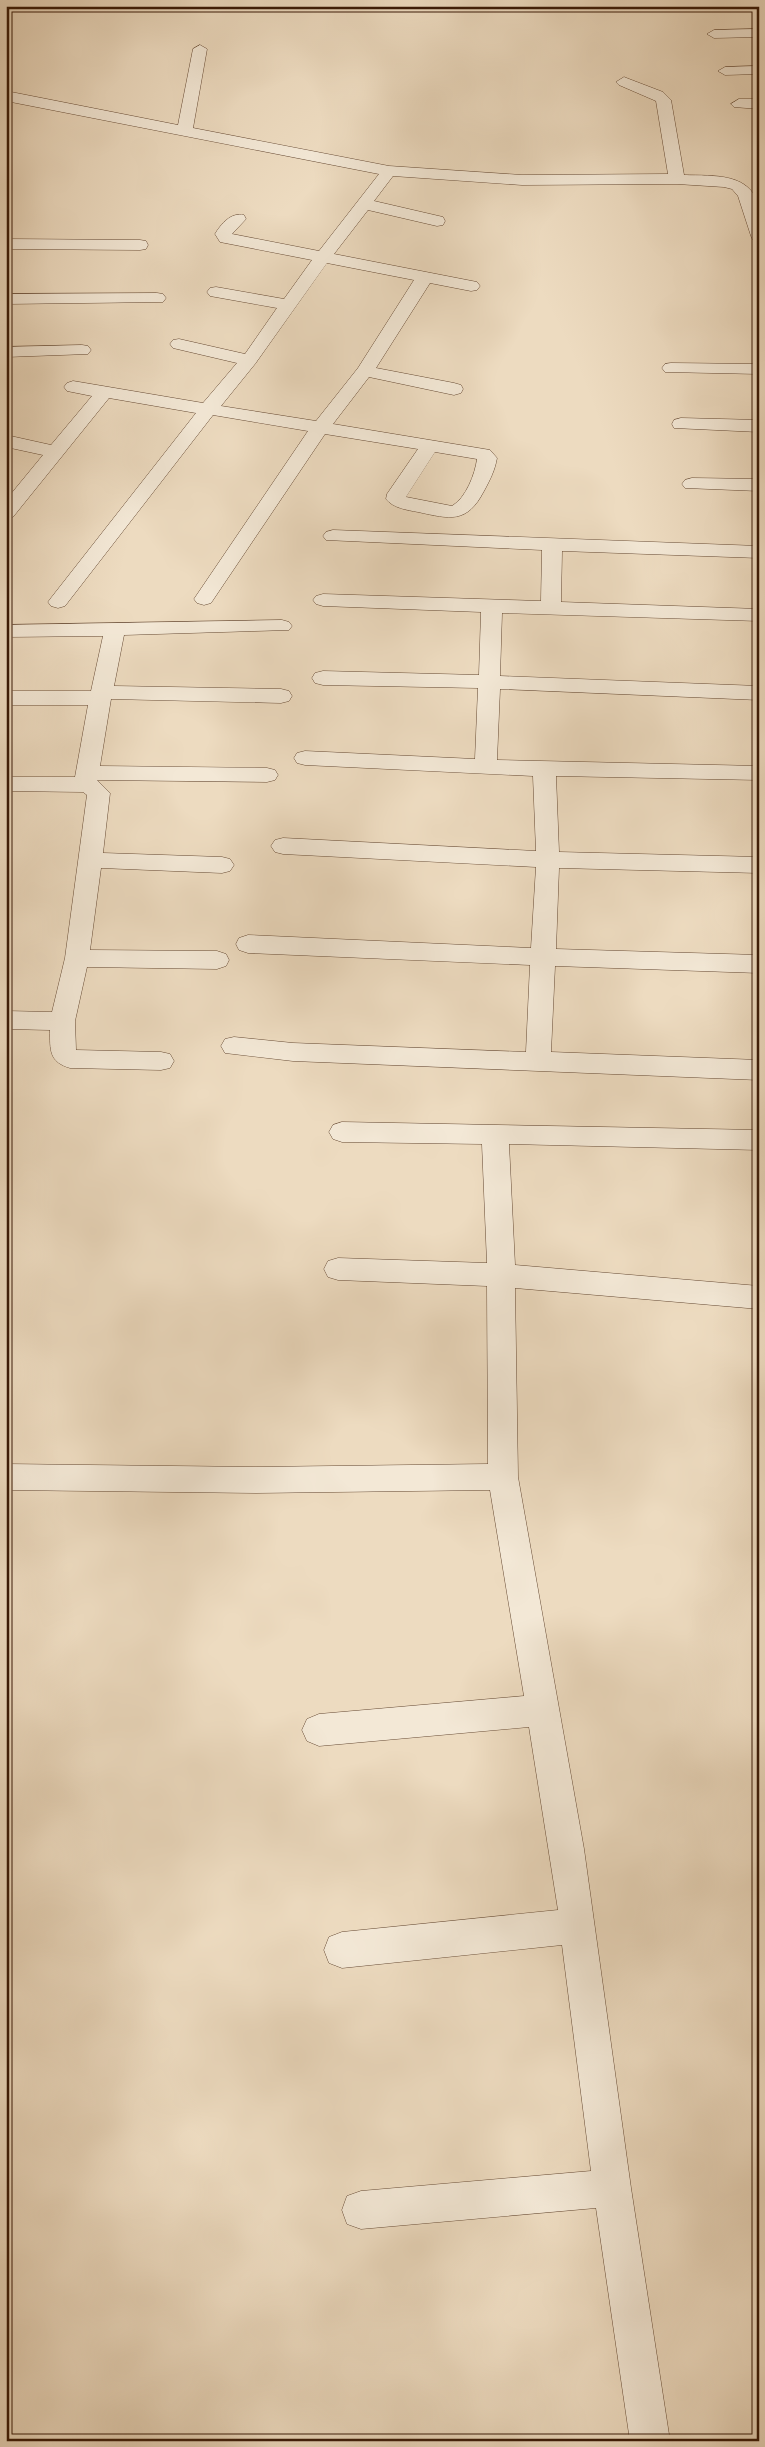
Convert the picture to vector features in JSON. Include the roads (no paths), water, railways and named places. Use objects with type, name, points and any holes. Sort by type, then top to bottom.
[{"type":"street","points":[[714,34],[759,33]]},
{"type":"street","points":[[184,132],[200,49]]},
{"type":"street","points":[[725,71],[759,70]]},
{"type":"street","points":[[624,82],[663,100],[677,179]]},
{"type":"street","points":[[6,96],[389,171],[522,180],[677,179],[719,181],[738,186],[759,181]]},
{"type":"street","points":[[739,104],[759,104]]},
{"type":"street","points":[[58,602],[208,409],[249,360],[323,257],[389,171]]},
{"type":"street","points":[[738,186],[746,195],[759,236]]},
{"type":"street","points":[[365,204],[437,221]]},
{"type":"street","points":[[238,219],[223,234],[226,238],[471,286]]},
{"type":"street","points":[[6,244],[140,245]]},
{"type":"street","points":[[204,599],[320,428],[365,371],[425,277]]},
{"type":"street","points":[[216,292],[289,305]]},
{"type":"street","points":[[6,299],[157,298]]},
{"type":"street","points":[[179,344],[249,360]]},
{"type":"street","points":[[6,352],[82,350]]},
{"type":"street","points":[[672,368],[759,369]]},
{"type":"street","points":[[365,371],[454,389]]},
{"type":"street","points":[[74,387],[483,454],[488,458],[486,467],[467,507],[456,512],[443,512],[404,504],[396,499],[397,494],[430,446]]},
{"type":"street","points":[[6,514],[104,393]]},
{"type":"street","points":[[681,424],[759,426]]},
{"type":"street","points":[[6,441],[56,452]]},
{"type":"street","points":[[692,484],[759,485]]},
{"type":"street","points":[[333,536],[759,552]]},
{"type":"street","points":[[551,608],[552,544]]},
{"type":"street","points":[[323,600],[759,615]]},
{"type":"street","points":[[486,766],[492,606]]},
{"type":"street","points":[[6,630],[282,626]]},
{"type":"street","points":[[115,629],[101,695],[87,779],[99,793],[77,958],[62,1021],[63,1054],[70,1059],[162,1061]]},
{"type":"street","points":[[323,678],[489,682],[759,693]]},
{"type":"street","points":[[6,698],[101,695],[281,696]]},
{"type":"street","points":[[305,758],[544,769],[759,773]]},
{"type":"street","points":[[538,1061],[548,860],[544,769]]},
{"type":"street","points":[[6,784],[87,779],[267,775]]},
{"type":"street","points":[[283,846],[548,860],[759,865]]},
{"type":"street","points":[[90,860],[222,865]]},
{"type":"street","points":[[248,944],[759,964]]},
{"type":"street","points":[[77,958],[217,960]]},
{"type":"street","points":[[6,1020],[62,1021]]},
{"type":"street","points":[[234,1046],[293,1052],[759,1070]]},
{"type":"street","points":[[342,1132],[759,1140]]},
{"type":"street","points":[[495,1134],[501,1276],[503,1477],[544,1710],[578,1926],[612,2188],[650,2441]]},
{"type":"street","points":[[338,1269],[501,1276],[759,1298]]},
{"type":"street","points":[[6,1477],[247,1480],[503,1477]]},
{"type":"street","points":[[319,1730],[544,1710]]},
{"type":"street","points":[[342,1950],[578,1926]]},
{"type":"street","points":[[361,2210],[612,2188]]}]
